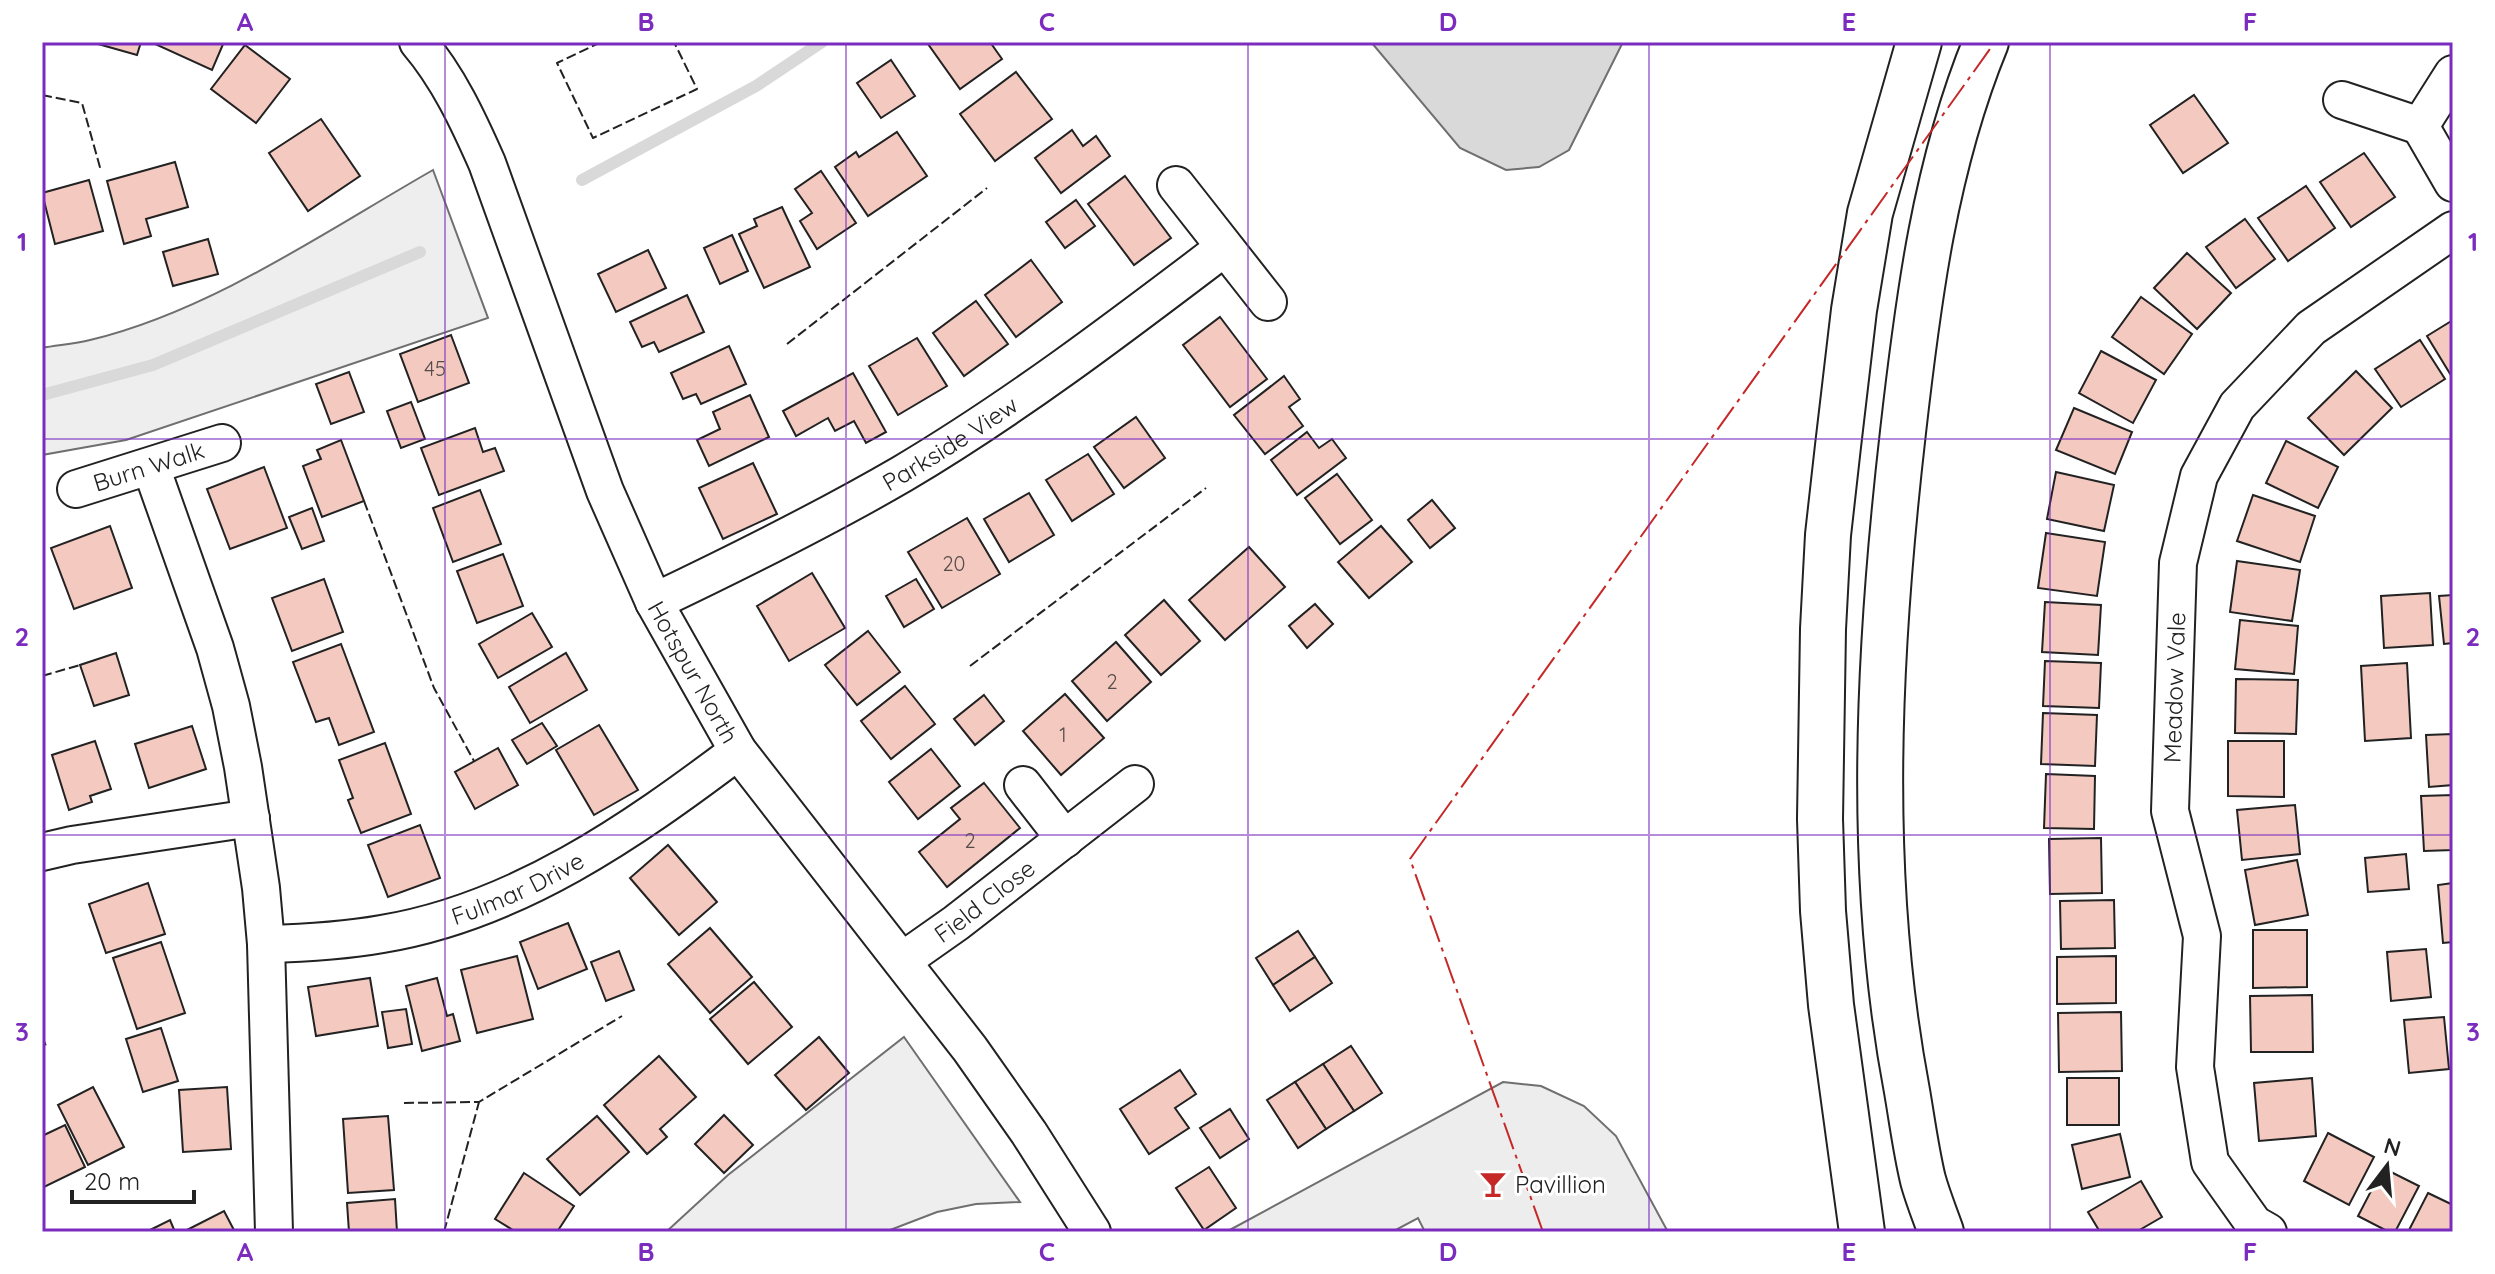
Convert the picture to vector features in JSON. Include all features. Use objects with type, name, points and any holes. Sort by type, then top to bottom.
[{"type":"main road","points":[[1862,1232],[1831,1005],[1823,911],[1820,819],[1823,629],[1828,535],[1854,310],[1870,213],[1919,42]]},
{"type":"main road","points":[[1941,1232],[1924,1181],[1902,1066],[1889,974],[1882,865],[1883,680],[1892,539],[1917,311],[1943,180],[1969,83],[1986,42]]},
{"type":"street","name":"Hotspur North","points":[[418,42],[445,79],[487,163],[605,491],[654,602],[738,751],[1013,1108],[1092,1232]]},
{"type":"street","points":[[2420,126],[2453,74]]},
{"type":"street","points":[[2342,100],[2420,126],[2453,183]]},
{"type":"street","points":[[1176,185],[1268,302]]},
{"type":"street","name":"Meadow Vale","points":[[2268,1232],[2254,1224],[2210,1162],[2195,1067],[2202,936],[2170,811],[2178,563],[2199,476],[2237,406],[2311,328],[2453,230]]},
{"type":"street","name":"Parkside View","points":[[654,602],[793,535],[904,472],[1027,393],[1128,322],[1224,248]]},
{"type":"street","name":"Burn Walk","points":[[76,489],[222,443]]},
{"type":"street","points":[[151,467],[184,556],[231,706],[251,818],[266,944],[274,1232]]},
{"type":"street","name":"Fulmar Drive","points":[[266,944],[330,941],[384,934],[440,920],[504,897],[568,867],[621,834],[738,751]]},
{"type":"street","name":"Field Close","points":[[902,961],[956,923],[1135,784]]},
{"type":"street","points":[[1023,785],[1065,839]]},
{"type":"street","points":[[42,852],[251,818]]},
{"type":"shaded area","points":[[1371,42],[1623,42],[1569,150],[1539,167],[1506,170],[1460,148]]},
{"type":"shaded area","points":[[433,170],[488,318],[126,440],[42,455],[42,348],[90,340],[180,310],[267,267]]},
{"type":"shaded area","points":[[904,1037],[1020,1202],[976,1204],[937,1212],[885,1232],[666,1232],[728,1175]]},
{"type":"shaded area","name":"Pavillion","points":[[1503,1082],[1541,1086],[1584,1106],[1616,1136],[1668,1232],[1425,1232],[1418,1218],[1392,1232],[1226,1232]]},
{"type":"building","points":[[91,42],[141,42],[137,55]]},
{"type":"building","points":[[224,42],[212,70],[155,44]]},
{"type":"building","points":[[990,42],[1002,59],[960,89],[928,44]]},
{"type":"building","points":[[245,45],[290,79],[256,123],[211,89]]},
{"type":"building","points":[[891,60],[915,96],[881,118],[857,83]]},
{"type":"building","points":[[1016,72],[1052,119],[995,161],[960,114]]},
{"type":"building","points":[[2194,95],[2228,143],[2183,173],[2150,125]]},
{"type":"building","points":[[321,119],[360,176],[308,211],[269,153]]},
{"type":"building","points":[[1072,130],[1083,146],[1096,136],[1110,156],[1061,193],[1035,158]]},
{"type":"building","points":[[897,132],[927,176],[868,216],[835,167],[856,152],[859,157]]},
{"type":"building","points":[[2364,153],[2395,197],[2351,227],[2320,182]]},
{"type":"building","points":[[175,162],[188,207],[146,219],[151,236],[124,244],[107,181]]},
{"type":"building","points":[[821,171],[856,223],[817,249],[800,221],[812,213],[795,189]]},
{"type":"building","points":[[1125,176],[1171,238],[1134,265],[1088,204]]},
{"type":"building","points":[[89,180],[103,231],[55,244],[42,193]]},
{"type":"building","points":[[2306,186],[2335,228],[2288,261],[2258,218]]},
{"type":"building","points":[[1076,200],[1095,226],[1065,248],[1046,222]]},
{"type":"building","points":[[782,207],[810,267],[764,288],[739,234],[757,226],[754,219]]},
{"type":"building","points":[[2245,219],[2275,259],[2236,288],[2206,247]]},
{"type":"building","points":[[732,235],[748,271],[720,284],[704,248]]},
{"type":"building","points":[[208,239],[218,274],[173,286],[163,252]]},
{"type":"building","points":[[648,250],[666,288],[616,312],[598,274]]},
{"type":"building","points":[[2187,253],[2231,293],[2197,329],[2154,288]]},
{"type":"building","points":[[1031,260],[1062,302],[1016,337],[985,295]]},
{"type":"building","points":[[687,295],[704,332],[659,352],[654,342],[642,347],[630,322]]},
{"type":"building","points":[[2141,297],[2192,334],[2164,374],[2112,337]]},
{"type":"building","points":[[976,301],[1008,344],[964,376],[933,333]]},
{"type":"building","points":[[1220,317],[1267,379],[1230,407],[1183,345]]},
{"type":"building","points":[[2453,320],[2453,377],[2452,377],[2427,336]]},
{"type":"building","points":[[451,335],[469,383],[418,402],[400,354]]},
{"type":"building","points":[[917,338],[947,386],[898,415],[869,366]]},
{"type":"building","points":[[2420,340],[2445,379],[2401,407],[2375,369]]},
{"type":"building","points":[[729,346],[746,384],[701,404],[696,394],[683,399],[671,373]]},
{"type":"building","points":[[2101,351],[2156,380],[2133,423],[2079,393]]},
{"type":"building","points":[[2356,371],[2392,408],[2344,455],[2308,418]]},
{"type":"building","points":[[349,372],[364,412],[331,424],[316,384]]},
{"type":"building","points":[[853,373],[886,432],[866,443],[854,421],[835,431],[828,418],[796,436],[783,411]]},
{"type":"building","points":[[1284,376],[1300,399],[1289,407],[1303,426],[1265,454],[1234,415]]},
{"type":"building","points":[[750,395],[769,437],[709,466],[697,440],[720,429],[713,412]]},
{"type":"building","points":[[411,402],[425,439],[401,448],[387,411]]},
{"type":"building","points":[[2074,408],[2132,432],[2115,474],[2056,450]]},
{"type":"building","points":[[1136,417],[1165,458],[1124,488],[1094,447]]},
{"type":"building","points":[[475,428],[483,452],[495,448],[504,471],[439,495],[421,448]]},
{"type":"building","points":[[1307,432],[1319,448],[1332,439],[1346,458],[1297,495],[1271,460]]},
{"type":"building","points":[[341,440],[364,501],[322,517],[303,466],[321,459],[317,450]]},
{"type":"building","points":[[2286,441],[2338,467],[2318,508],[2266,483]]},
{"type":"building","points":[[1088,454],[1114,494],[1072,521],[1046,480]]},
{"type":"building","points":[[753,463],[777,514],[723,539],[699,488]]},
{"type":"building","points":[[264,467],[287,528],[230,549],[207,489]]},
{"type":"building","points":[[2056,472],[2114,485],[2104,531],[2047,519]]},
{"type":"building","points":[[1337,474],[1372,520],[1340,544],[1305,498]]},
{"type":"building","points":[[480,490],[501,544],[453,562],[433,508]]},
{"type":"building","points":[[1029,493],[1054,535],[1009,562],[984,519]]},
{"type":"building","points":[[2253,495],[2315,516],[2300,562],[2237,541]]},
{"type":"building","points":[[1432,500],[1455,528],[1430,548],[1408,520]]},
{"type":"building","points":[[312,508],[324,541],[302,549],[289,517]]},
{"type":"building","points":[[967,518],[1000,574],[942,608],[908,552]]},
{"type":"building","points":[[110,526],[132,588],[74,609],[51,548]]},
{"type":"building","points":[[1381,526],[1412,562],[1369,598],[1338,562]]},
{"type":"building","points":[[2046,533],[2105,542],[2097,596],[2038,588]]},
{"type":"building","points":[[1249,547],[1285,587],[1225,640],[1189,600]]},
{"type":"building","points":[[503,554],[523,606],[477,623],[457,571]]},
{"type":"building","points":[[2237,561],[2300,570],[2292,621],[2230,612]]},
{"type":"building","points":[[812,573],[845,628],[789,661],[757,606]]},
{"type":"building","points":[[324,579],[343,632],[292,651],[272,598]]},
{"type":"building","points":[[916,579],[934,609],[904,627],[886,596]]},
{"type":"building","points":[[2430,593],[2433,645],[2384,648],[2381,596]]},
{"type":"building","points":[[2453,595],[2453,643],[2444,644],[2439,596]]},
{"type":"building","points":[[1164,600],[1200,641],[1161,675],[1125,635]]},
{"type":"building","points":[[2045,602],[2101,605],[2098,655],[2042,652]]},
{"type":"building","points":[[1315,604],[1333,624],[1307,648],[1289,626]]},
{"type":"building","points":[[532,613],[552,647],[498,678],[479,644]]},
{"type":"building","points":[[2240,620],[2298,626],[2294,674],[2235,669]]},
{"type":"building","points":[[868,631],[900,672],[857,705],[825,665]]},
{"type":"building","points":[[1116,642],[1151,682],[1107,721],[1072,681]]},
{"type":"building","points":[[341,644],[374,732],[339,745],[329,718],[316,722],[293,662]]},
{"type":"building","points":[[116,653],[129,695],[94,706],[80,665]]},
{"type":"building","points":[[566,653],[587,690],[530,723],[509,687]]},
{"type":"building","points":[[2045,661],[2101,663],[2099,708],[2043,706]]},
{"type":"building","points":[[2407,663],[2411,738],[2365,741],[2361,666]]},
{"type":"building","points":[[2236,679],[2298,680],[2296,734],[2235,733]]},
{"type":"building","points":[[905,686],[935,724],[891,759],[861,721]]},
{"type":"building","points":[[1065,694],[1104,738],[1061,775],[1023,731]]},
{"type":"building","points":[[984,695],[1004,721],[975,745],[954,719]]},
{"type":"building","points":[[2043,713],[2097,715],[2095,766],[2041,764]]},
{"type":"building","points":[[542,723],[557,746],[527,764],[512,740]]},
{"type":"building","points":[[599,725],[638,790],[594,815],[556,750]]},
{"type":"building","points":[[192,726],[206,769],[149,788],[135,744]]},
{"type":"building","points":[[2453,734],[2453,785],[2429,787],[2426,735]]},
{"type":"building","points":[[95,741],[111,789],[90,796],[92,802],[69,810],[52,755]]},
{"type":"building","points":[[2228,741],[2284,741],[2284,797],[2228,796]]},
{"type":"building","points":[[385,743],[411,814],[361,833],[348,800],[353,798],[339,760]]},
{"type":"building","points":[[498,748],[518,785],[475,809],[455,772]]},
{"type":"building","points":[[931,749],[960,786],[918,819],[889,782]]},
{"type":"building","points":[[2046,774],[2095,776],[2094,829],[2044,828]]},
{"type":"building","points":[[984,783],[1020,828],[947,887],[919,852],[960,819],[951,808]]},
{"type":"building","points":[[2453,795],[2453,850],[2424,851],[2421,796]]},
{"type":"building","points":[[2295,805],[2300,854],[2242,860],[2237,810]]},
{"type":"building","points":[[420,825],[440,878],[388,897],[368,845]]},
{"type":"building","points":[[2101,838],[2102,893],[2050,894],[2049,839]]},
{"type":"building","points":[[668,845],[717,902],[679,935],[630,878]]},
{"type":"building","points":[[2406,854],[2409,889],[2368,892],[2365,858]]},
{"type":"building","points":[[2297,860],[2308,915],[2255,925],[2245,870]]},
{"type":"building","points":[[148,883],[165,934],[106,953],[89,904]]},
{"type":"building","points":[[2453,883],[2453,942],[2443,943],[2438,885]]},
{"type":"building","points":[[2114,900],[2115,948],[2061,949],[2060,901]]},
{"type":"building","points":[[568,923],[587,969],[538,989],[520,942]]},
{"type":"building","points":[[710,928],[752,977],[710,1013],[668,964]]},
{"type":"building","points":[[2253,930],[2307,930],[2307,987],[2253,988]]},
{"type":"building","points":[[1298,931],[1315,957],[1273,985],[1256,958]]},
{"type":"building","points":[[161,942],[185,1013],[137,1029],[113,958]]},
{"type":"building","points":[[2426,949],[2431,997],[2391,1001],[2387,952]]},
{"type":"building","points":[[619,951],[634,990],[606,1001],[591,962]]},
{"type":"building","points":[[517,956],[533,1019],[477,1033],[461,970]]},
{"type":"building","points":[[2116,956],[2116,1003],[2057,1004],[2057,957]]},
{"type":"building","points":[[1315,957],[1332,983],[1290,1011],[1273,985]]},
{"type":"building","points":[[370,978],[378,1026],[316,1036],[308,987]]},
{"type":"building","points":[[437,978],[447,1016],[453,1014],[460,1041],[422,1051],[406,986]]},
{"type":"building","points":[[754,982],[792,1027],[748,1064],[710,1019]]},
{"type":"building","points":[[2312,995],[2313,1052],[2251,1052],[2250,996]]},
{"type":"building","points":[[406,1009],[412,1044],[388,1048],[382,1012]]},
{"type":"building","points":[[2121,1012],[2122,1071],[2059,1072],[2058,1013]]},
{"type":"building","points":[[2444,1017],[2449,1069],[2409,1073],[2404,1020]]},
{"type":"building","points":[[161,1028],[178,1081],[143,1092],[126,1039]]},
{"type":"building","points":[[819,1037],[849,1073],[806,1110],[775,1075]]},
{"type":"building","points":[[1351,1046],[1382,1093],[1354,1111],[1323,1064]]},
{"type":"building","points":[[659,1056],[696,1097],[660,1129],[667,1137],[647,1154],[604,1105]]},
{"type":"building","points":[[1323,1064],[1354,1111],[1326,1129],[1295,1082]]},
{"type":"building","points":[[1180,1070],[1196,1094],[1175,1108],[1189,1128],[1149,1154],[1120,1109]]},
{"type":"building","points":[[2067,1078],[2119,1078],[2119,1125],[2067,1125]]},
{"type":"building","points":[[2312,1078],[2316,1136],[2259,1141],[2254,1083]]},
{"type":"building","points":[[1295,1082],[1326,1129],[1298,1148],[1267,1100]]},
{"type":"building","points":[[93,1087],[124,1147],[88,1165],[58,1105]]},
{"type":"building","points":[[227,1087],[231,1149],[183,1152],[179,1090]]},
{"type":"building","points":[[1230,1109],[1249,1139],[1220,1158],[1200,1128]]},
{"type":"building","points":[[724,1115],[753,1145],[724,1173],[695,1144]]},
{"type":"building","points":[[388,1116],[394,1190],[348,1193],[343,1119]]},
{"type":"building","points":[[597,1116],[629,1152],[580,1195],[547,1159]]},
{"type":"building","points":[[65,1125],[85,1167],[42,1188],[42,1136]]},
{"type":"building","points":[[2328,1133],[2374,1157],[2349,1205],[2304,1181]]},
{"type":"building","points":[[2120,1134],[2130,1177],[2082,1189],[2072,1145]]},
{"type":"building","points":[[1209,1167],[1236,1208],[1204,1230],[1176,1188]]},
{"type":"building","points":[[2383,1168],[2419,1186],[2395,1232],[2358,1216]]},
{"type":"building","points":[[524,1173],[574,1206],[557,1232],[516,1232],[495,1219]]},
{"type":"building","points":[[2141,1181],[2162,1217],[2136,1232],[2100,1232],[2088,1212]]},
{"type":"building","points":[[2428,1193],[2453,1205],[2453,1232],[2408,1232]]},
{"type":"building","points":[[395,1199],[397,1232],[349,1232],[347,1203]]},
{"type":"building","points":[[224,1211],[235,1232],[183,1232]]},
{"type":"building","points":[[170,1220],[175,1232],[146,1232]]},
{"type":"waterway","points":[[582,180],[756,86],[822,42]]},
{"type":"waterway","points":[[42,395],[153,365],[420,252]]},
{"type":"fence","points":[[601,42],[557,63],[593,138],[697,89],[674,42]]},
{"type":"fence","points":[[42,95],[82,103],[101,171]]},
{"type":"fence","points":[[787,344],[987,188]]},
{"type":"fence","points":[[970,666],[1206,488]]},
{"type":"fence","points":[[364,501],[434,688],[474,761]]},
{"type":"fence","points":[[42,676],[80,665]]},
{"type":"fence","points":[[404,1103],[479,1102],[622,1016]]},
{"type":"fence","points":[[42,1036],[46,1046],[42,1049]]},
{"type":"fence","points":[[444,1232],[479,1102]]},
{"type":"power","points":[[1543,1232],[1410,859],[1995,42]]},
{"type":"place","name":"Pavillion","points":[[1493,1184]]}]
